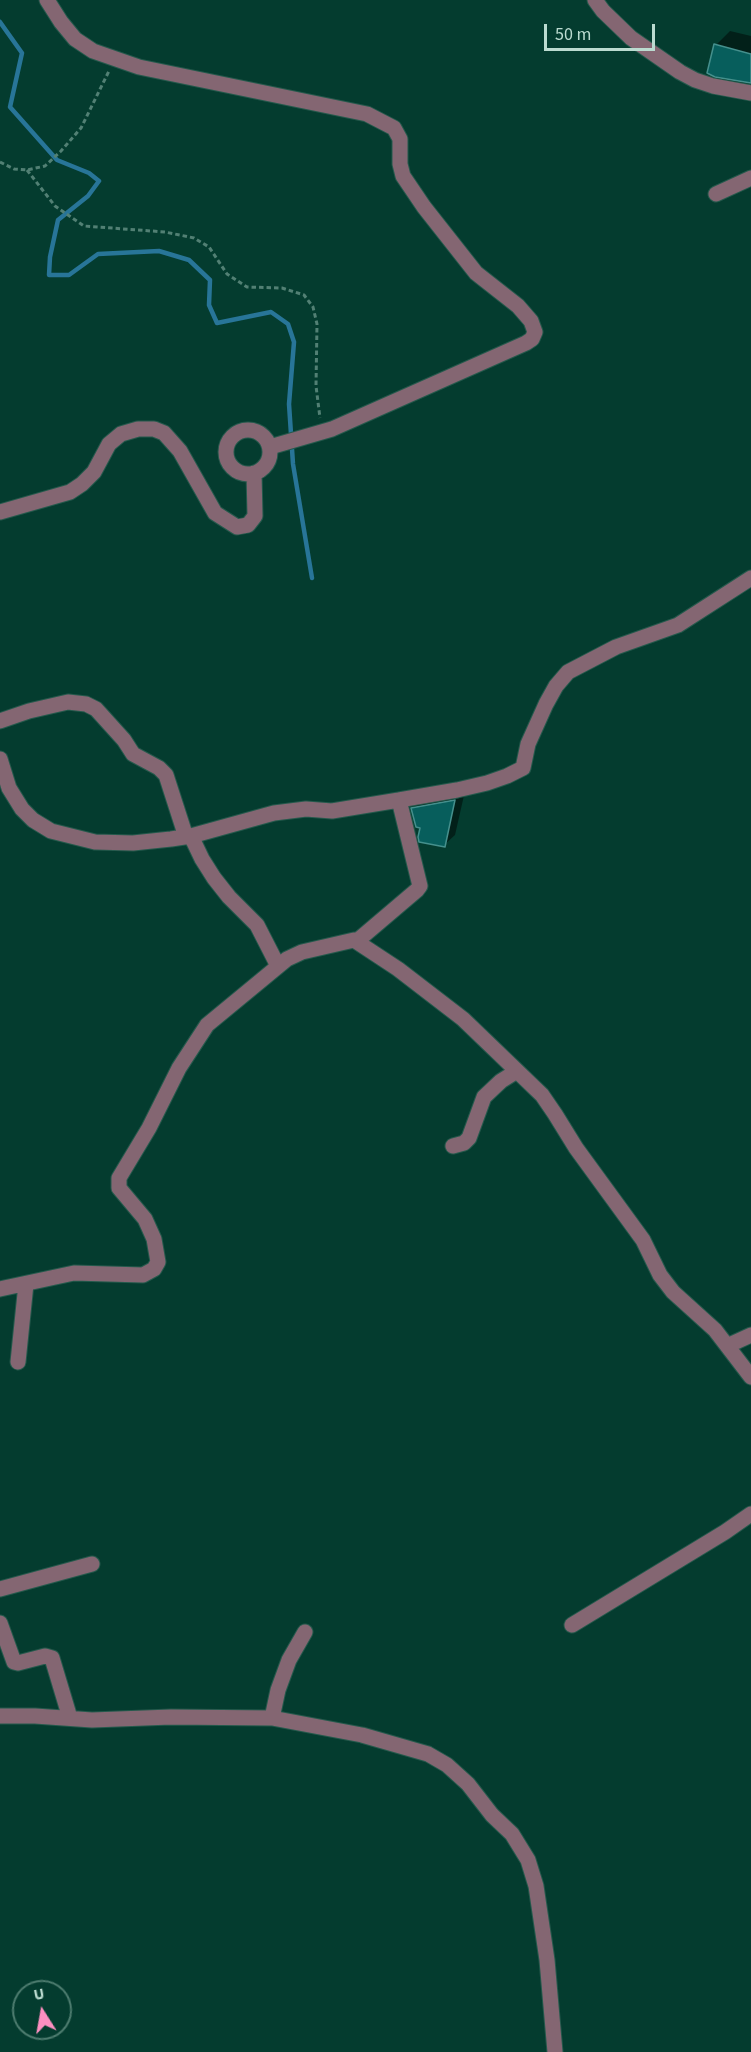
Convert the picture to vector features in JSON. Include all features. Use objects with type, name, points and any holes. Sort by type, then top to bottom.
[{"type":"street","points":[[47,0],[75,39],[93,51],[139,67],[367,114],[394,128],[400,139],[400,164],[403,176],[424,207],[476,273],[518,306],[531,321],[535,332],[526,344],[396,402],[315,434],[274,445]]},
{"type":"street","points":[[595,0],[603,12],[631,38],[680,72],[713,86],[751,93]]},
{"type":"street","points":[[716,194],[751,178]]},
{"type":"street","points":[[0,512],[70,492],[94,472],[109,444],[121,434],[138,429],[154,429],[164,433],[180,451],[215,513],[237,527],[248,525],[255,516],[254,473]]},
{"type":"street","points":[[243,431],[254,431],[274,445],[264,468],[254,473],[243,473],[232,468],[227,458],[227,446],[233,436],[243,431]]},
{"type":"street","points":[[0,759],[9,788],[22,809],[33,820],[51,831],[95,842],[133,843],[188,836],[274,813],[306,809],[332,811],[487,783],[523,768],[528,744],[546,704],[561,678],[568,672],[616,648],[678,625],[751,578]]},
{"type":"street","points":[[0,721],[29,711],[68,702],[86,704],[96,709],[124,740],[133,754],[159,768],[166,775],[188,836],[229,897],[257,925],[278,966]]},
{"type":"street","points":[[357,941],[420,886],[399,800]]},
{"type":"street","points":[[0,1290],[74,1273],[143,1275],[154,1269],[158,1262],[153,1239],[145,1219],[119,1188],[119,1179],[149,1128],[179,1068],[207,1025],[267,978],[287,959],[302,952],[353,940],[413,980],[463,1019],[542,1095],[576,1148],[643,1240],[660,1275],[673,1292],[715,1330],[751,1377]]},
{"type":"street","points":[[453,1146],[464,1143],[469,1138],[483,1097],[517,1071]]},
{"type":"street","points":[[18,1362],[26,1284]]},
{"type":"street","points":[[727,1346],[751,1335]]},
{"type":"street","points":[[572,1625],[751,1514]]},
{"type":"street","points":[[0,1589],[92,1564]]},
{"type":"street","points":[[0,1623],[14,1662],[18,1664],[45,1656],[52,1658],[70,1718]]},
{"type":"street","points":[[272,1718],[278,1690],[289,1660],[305,1632]]},
{"type":"street","points":[[0,1716],[92,1720],[171,1717],[272,1718],[362,1735],[428,1754],[447,1765],[468,1784],[492,1815],[512,1834],[528,1860],[536,1886],[547,1960],[555,2052]]},
{"type":"path","points":[[0,162],[14,169],[27,170],[45,166],[81,128],[115,58]]},
{"type":"path","points":[[27,170],[55,206],[72,220],[84,226],[165,232],[194,238],[208,248],[227,274],[247,287],[282,288],[304,295],[313,307],[317,324],[315,434]]},
{"type":"building","points":[[714,44],[751,54],[751,83],[715,77],[707,73]]},
{"type":"building","points":[[455,800],[445,847],[419,842],[420,828],[416,827],[411,808]]},
{"type":"waterway","points":[[0,22],[22,53],[10,107],[57,160],[89,173],[99,181],[88,196],[58,220],[50,257],[49,275],[69,275],[98,254],[159,251],[189,260],[210,280],[209,305],[217,323],[271,312],[288,324],[294,342],[289,404],[293,464],[312,578]]}]
